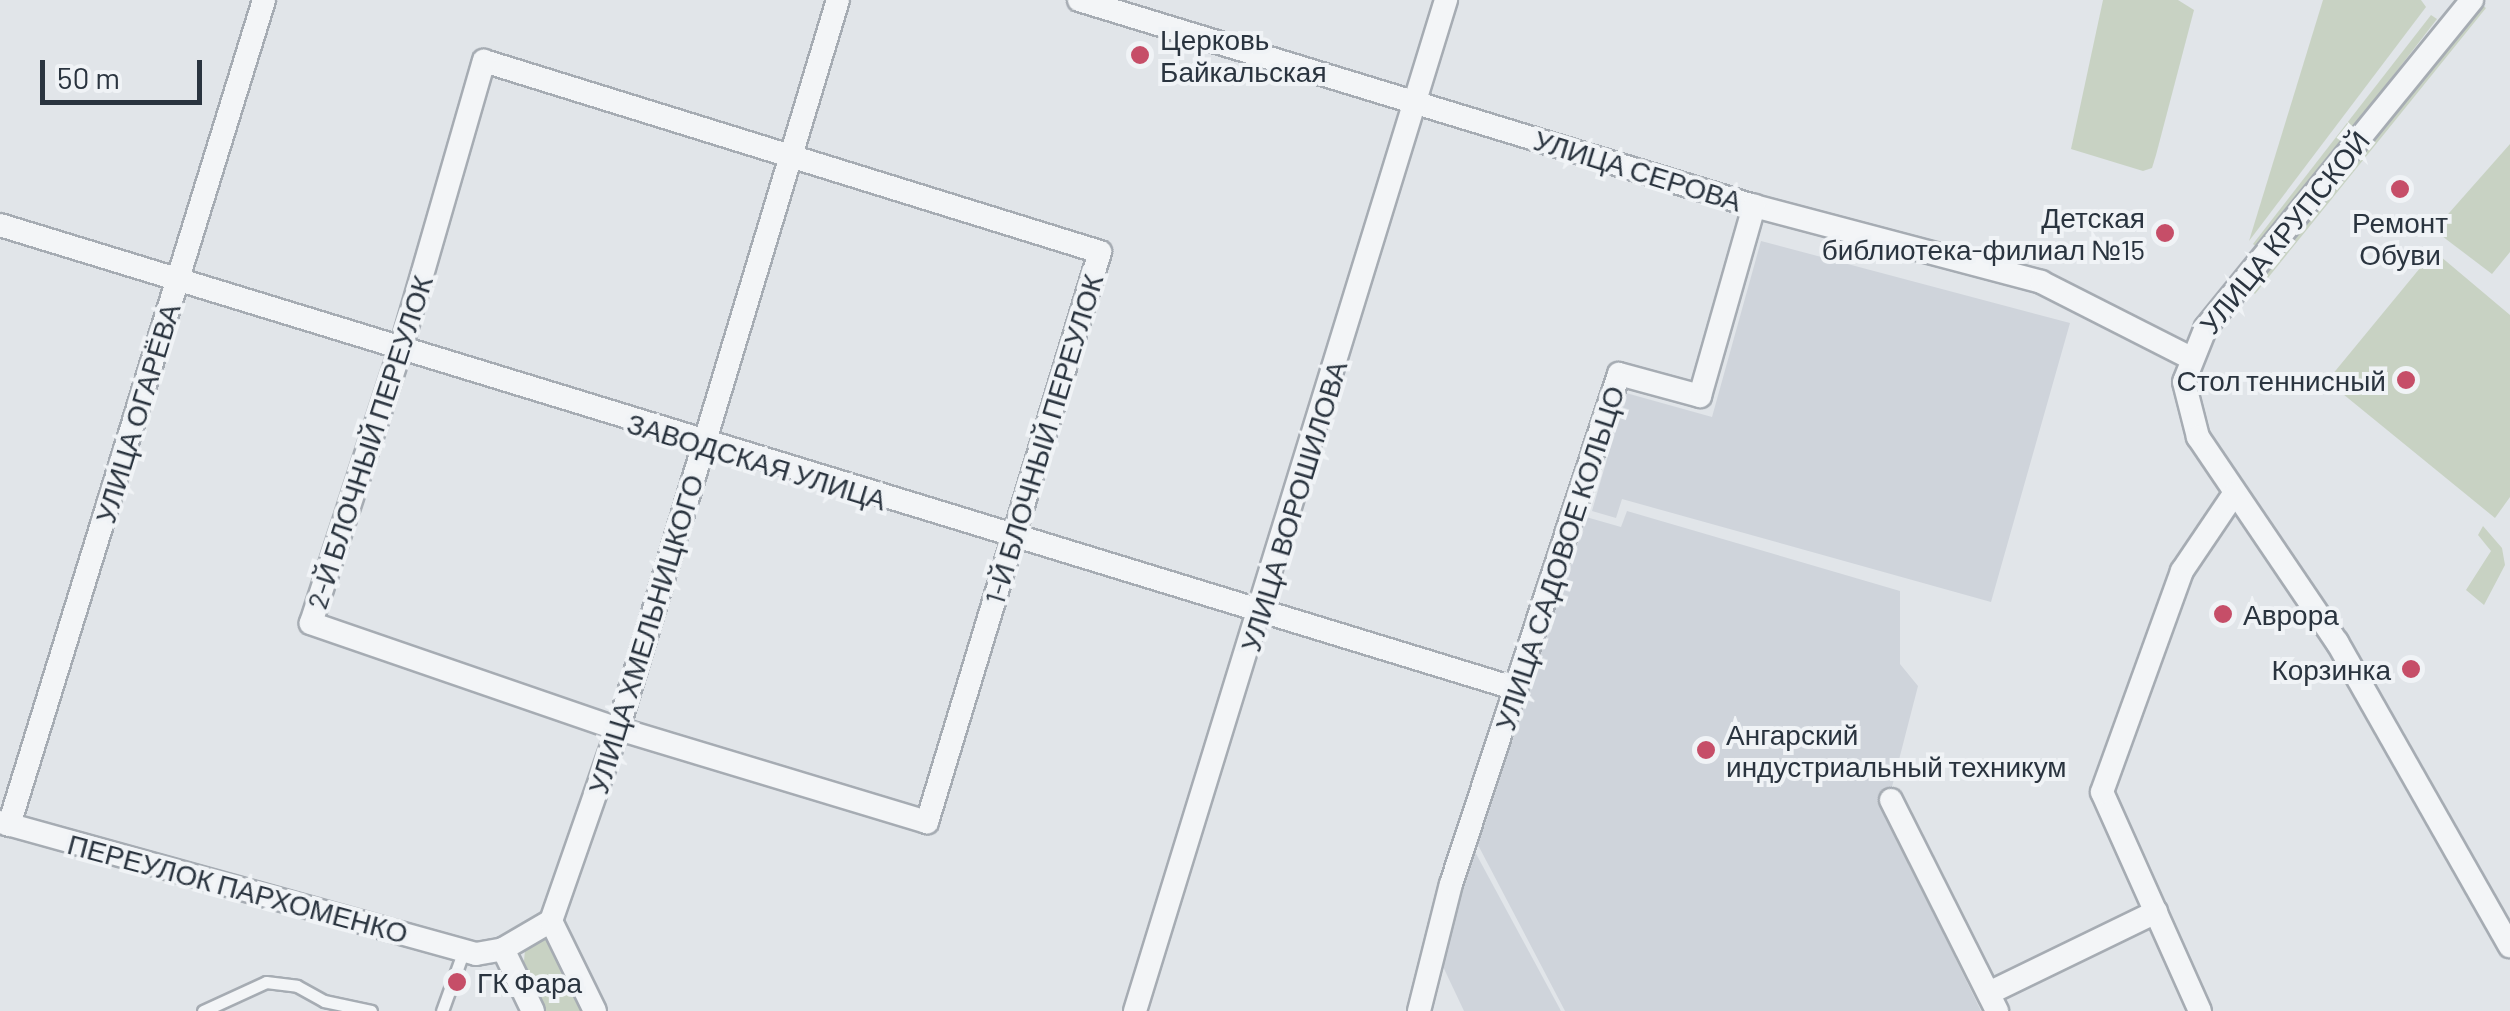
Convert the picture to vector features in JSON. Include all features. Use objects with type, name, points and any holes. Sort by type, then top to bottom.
[{"type":"street","name":"УЛИЦА ОГАРЁВА","points":[[5,824],[264,0]]},
{"type":"street","name":"УЛИЦА ХМЕЛЬНИЦКОГО","points":[[551,921],[618,729],[838,0]]},
{"type":"street","name":"УЛИЦА СЕРОВА","points":[[1079,0],[1414,99],[1754,206],[2041,282],[2189,357]]},
{"type":"street","name":"УЛИЦА ВОРОШИЛОВА","points":[[1135,1011],[1263,610],[1446,0]]},
{"type":"street","name":"УЛИЦА КРУПСКОЙ","points":[[2472,0],[2206,327],[2189,357],[2184,382],[2190,422],[2376,704],[2510,946]]},
{"type":"street","name":"2-Й БЛОЧНЫЙ ПЕРЕУЛОК","points":[[790,158],[484,61],[401,348],[311,623],[618,729],[927,822]]},
{"type":"street","name":"1-Й БЛОЧНЫЙ ПЕРЕУЛОК","points":[[790,158],[1100,252],[927,822]]},
{"type":"street","name":"УЛИЦА САДОВОЕ КОЛЬЦО","points":[[1419,1011],[1451,884],[1619,374],[1700,396],[1754,206]]},
{"type":"street","name":"ЗАВОДСКАЯ УЛИЦА","points":[[0,225],[702,445],[1263,610],[1516,689]]},
{"type":"street","points":[[2200,1011],[2102,792],[2182,571],[2234,494]]},
{"type":"street","points":[[1890,800],[1993,1002],[2156,912]]},
{"type":"street","name":"ПЕРЕУЛОК ПАРХОМЕНКО","points":[[5,824],[470,952]]},
{"type":"street","points":[[470,952],[503,949],[551,921],[595,1011]]},
{"type":"street","points":[[503,949],[533,1011]]},
{"type":"lane","points":[[442,1011],[470,952]]},
{"type":"lane","points":[[203,1011],[266,982],[297,986],[324,1001],[371,1011]]},
{"type":"shaded area","points":[[1761,241],[2070,323],[1991,602],[1622,499],[1616,518],[1592,511],[1626,393],[1712,417]]},
{"type":"shaded area","name":"Ангарский индустриальный техникум","points":[[1627,511],[1900,591],[1900,664],[1918,686],[1885,814],[1981,1011],[1565,1011],[1478,845],[1586,517],[1621,527]]},
{"type":"shaded area","points":[[1474,850],[1561,1011],[1464,1011],[1438,956]]},
{"type":"green space","points":[[2103,0],[2178,0],[2194,10],[2152,168],[2143,171],[2071,149]]},
{"type":"green space","points":[[2323,0],[2421,0],[2426,7],[2249,241]]},
{"type":"green space","points":[[2479,3],[2486,8],[2255,294],[2248,288]]},
{"type":"green space","points":[[2431,15],[2437,19],[2259,249],[2253,244]]},
{"type":"green space","points":[[2510,144],[2510,252],[2492,274],[2434,230]]},
{"type":"green space","points":[[2434,251],[2510,315],[2510,497],[2495,518],[2327,381]]},
{"type":"green space","points":[[2483,526],[2502,548],[2505,565],[2484,605],[2466,590],[2491,551],[2478,535]]},
{"type":"green space","points":[[526,940],[549,940],[584,1011],[543,1011],[523,971]]},
{"type":"place","name":"Церковь Байкальская","points":[[1140,55]]},
{"type":"place","name":"Ремонт Обуви","points":[[2400,189]]},
{"type":"place","name":"Детская библиотека-филиал №15","points":[[2165,233]]},
{"type":"place","name":"Стол теннисный","points":[[2406,380]]},
{"type":"place","name":"Аврора","points":[[2223,614]]},
{"type":"place","name":"Корзинка","points":[[2411,669]]},
{"type":"place","name":"Ангарский индустриальный техникум","points":[[1706,750]]},
{"type":"place","name":"ГК Фара","points":[[457,982]]}]
